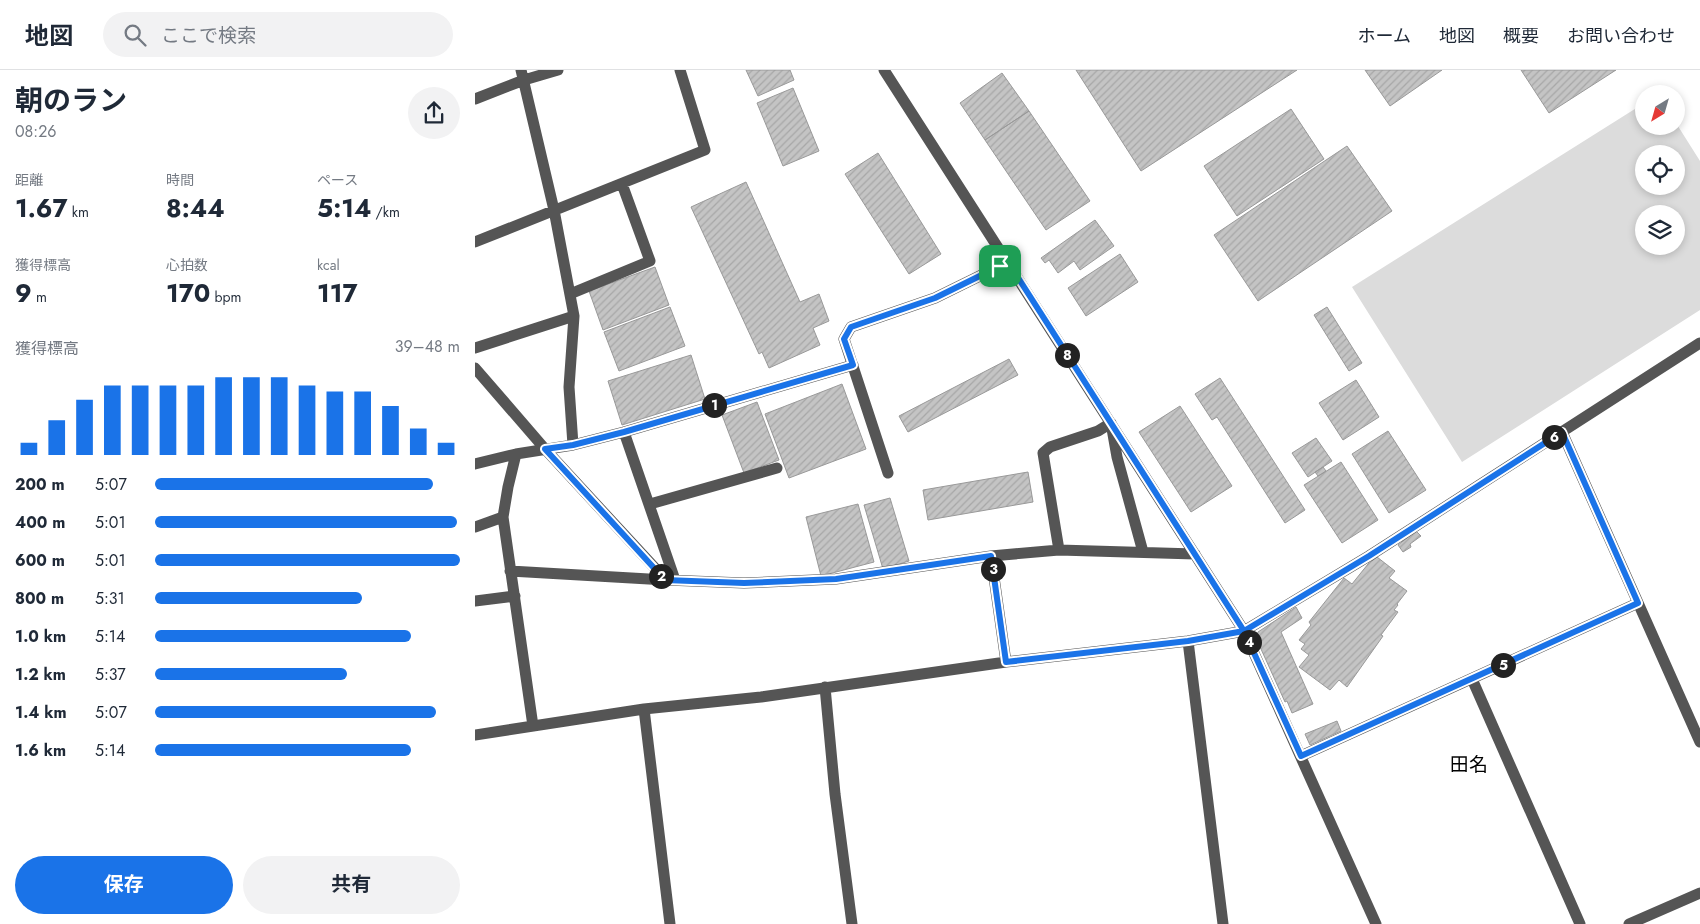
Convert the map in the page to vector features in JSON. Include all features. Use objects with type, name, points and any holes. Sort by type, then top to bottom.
[{"type":"street","points":[[475,99],[523,75],[558,70]]},
{"type":"street","points":[[475,242],[705,150],[680,70]]},
{"type":"street","points":[[884,70],[1244,631],[1376,924]]},
{"type":"street","points":[[523,75],[554,210],[574,316],[569,387],[573,445]]},
{"type":"street","points":[[570,294],[650,261],[621,184]]},
{"type":"street","points":[[888,473],[844,339],[851,327],[935,298],[1008,262]]},
{"type":"street","points":[[475,348],[574,316]]},
{"type":"street","points":[[475,735],[643,709],[761,697],[1006,662],[1188,641],[1244,631],[1369,556],[1700,343]]},
{"type":"street","points":[[475,464],[516,454],[573,445],[624,432],[853,365]]},
{"type":"street","points":[[475,368],[545,449],[670,580]]},
{"type":"street","points":[[1059,550],[1043,453],[1050,447],[1098,431],[1111,423]]},
{"type":"street","points":[[1111,423],[1117,457],[1143,552]]},
{"type":"street","points":[[624,432],[650,504],[670,580]]},
{"type":"street","points":[[1562,432],[1700,742]]},
{"type":"street","points":[[516,454],[503,517],[533,726]]},
{"type":"street","points":[[650,504],[777,468]]},
{"type":"street","points":[[475,527],[503,517]]},
{"type":"street","points":[[510,571],[744,583],[836,579],[991,556],[1059,550],[1195,554]]},
{"type":"street","points":[[991,556],[1006,662]]},
{"type":"street","points":[[475,601],[515,596]]},
{"type":"street","points":[[1301,756],[1638,603]]},
{"type":"street","points":[[1188,641],[1223,924]]},
{"type":"street","points":[[1471,679],[1580,924]]},
{"type":"street","points":[[825,687],[835,794],[852,924]]},
{"type":"street","points":[[643,709],[670,924]]},
{"type":"street","points":[[1629,924],[1700,893]]},
{"type":"shaded area","points":[[1635,109],[1635,135],[1684,135],[1700,161],[1700,310],[1462,462],[1352,287]]},
{"type":"building","points":[[746,70],[790,70],[794,80],[758,96]]},
{"type":"building","points":[[1076,70],[1297,70],[1141,171]]},
{"type":"building","points":[[1365,70],[1442,70],[1390,106]]},
{"type":"building","points":[[1521,70],[1616,70],[1549,113]]},
{"type":"building","points":[[1002,73],[1029,111],[985,140],[960,103]]},
{"type":"building","points":[[793,88],[819,151],[783,166],[757,103]]},
{"type":"building","points":[[1291,109],[1324,159],[1237,216],[1204,166]]},
{"type":"building","points":[[1029,111],[1090,201],[1046,230],[985,140]]},
{"type":"building","points":[[1347,146],[1392,211],[1258,301],[1214,235]]},
{"type":"building","points":[[878,153],[941,254],[909,274],[845,174]]},
{"type":"building","points":[[746,182],[800,302],[819,294],[829,321],[813,328],[820,345],[769,368],[762,352],[759,354],[691,207]]},
{"type":"building","points":[[1095,220],[1114,246],[1080,270],[1074,261],[1058,273],[1049,260],[1045,263],[1041,258]]},
{"type":"building","points":[[1120,254],[1138,282],[1086,316],[1068,288]]},
{"type":"building","points":[[655,267],[669,305],[603,330],[589,291]]},
{"type":"building","points":[[670,307],[685,346],[619,371],[604,332]]},
{"type":"building","points":[[1327,307],[1362,363],[1349,371],[1314,315]]},
{"type":"building","points":[[691,355],[705,399],[622,425],[608,381]]},
{"type":"building","points":[[1009,359],[1018,375],[908,432],[899,416]]},
{"type":"building","points":[[1220,378],[1305,510],[1285,523],[1217,417],[1212,420],[1195,394]]},
{"type":"building","points":[[1356,380],[1379,417],[1343,440],[1319,403]]},
{"type":"building","points":[[842,384],[866,449],[789,478],[765,414]]},
{"type":"building","points":[[757,402],[779,460],[744,473],[722,415]]},
{"type":"building","points":[[1180,406],[1232,486],[1191,512],[1139,432]]},
{"type":"building","points":[[1388,431],[1426,490],[1389,513],[1352,454]]},
{"type":"building","points":[[1316,438],[1332,461],[1308,477],[1292,453]]},
{"type":"building","points":[[1341,462],[1378,520],[1342,543],[1304,485]]},
{"type":"building","points":[[1323,467],[1326,471],[1318,476],[1315,472]]},
{"type":"building","points":[[1028,472],[1033,502],[928,520],[923,490]]},
{"type":"building","points":[[890,498],[909,561],[883,569],[864,505]]},
{"type":"building","points":[[858,504],[874,562],[821,576],[806,517]]},
{"type":"building","points":[[1416,531],[1421,536],[1410,544],[1411,547],[1403,552],[1398,545]]},
{"type":"building","points":[[1377,557],[1395,571],[1389,578],[1407,591],[1397,604],[1394,610],[1398,612],[1381,635],[1383,636],[1347,687],[1339,680],[1330,690],[1299,667],[1309,655],[1301,649],[1305,644],[1299,640],[1311,625],[1309,622],[1344,578],[1352,584],[1368,564]]},
{"type":"building","points":[[1296,607],[1302,618],[1281,632],[1313,704],[1292,713],[1287,701],[1285,702],[1256,638],[1258,632]]},
{"type":"building","points":[[1337,721],[1341,731],[1310,745],[1305,734]]},
{"type":"district","name":"田名","points":[[1469,764]]},
{"type":"route","points":[[1000,266],[935,298],[851,327],[844,339],[853,365],[624,432],[573,445],[545,449],[665,580],[744,583],[836,579],[991,556],[1006,662],[1188,641],[1244,631],[1301,756],[1638,603],[1562,432],[1369,556],[1244,631],[1008,262],[1000,266]]}]
